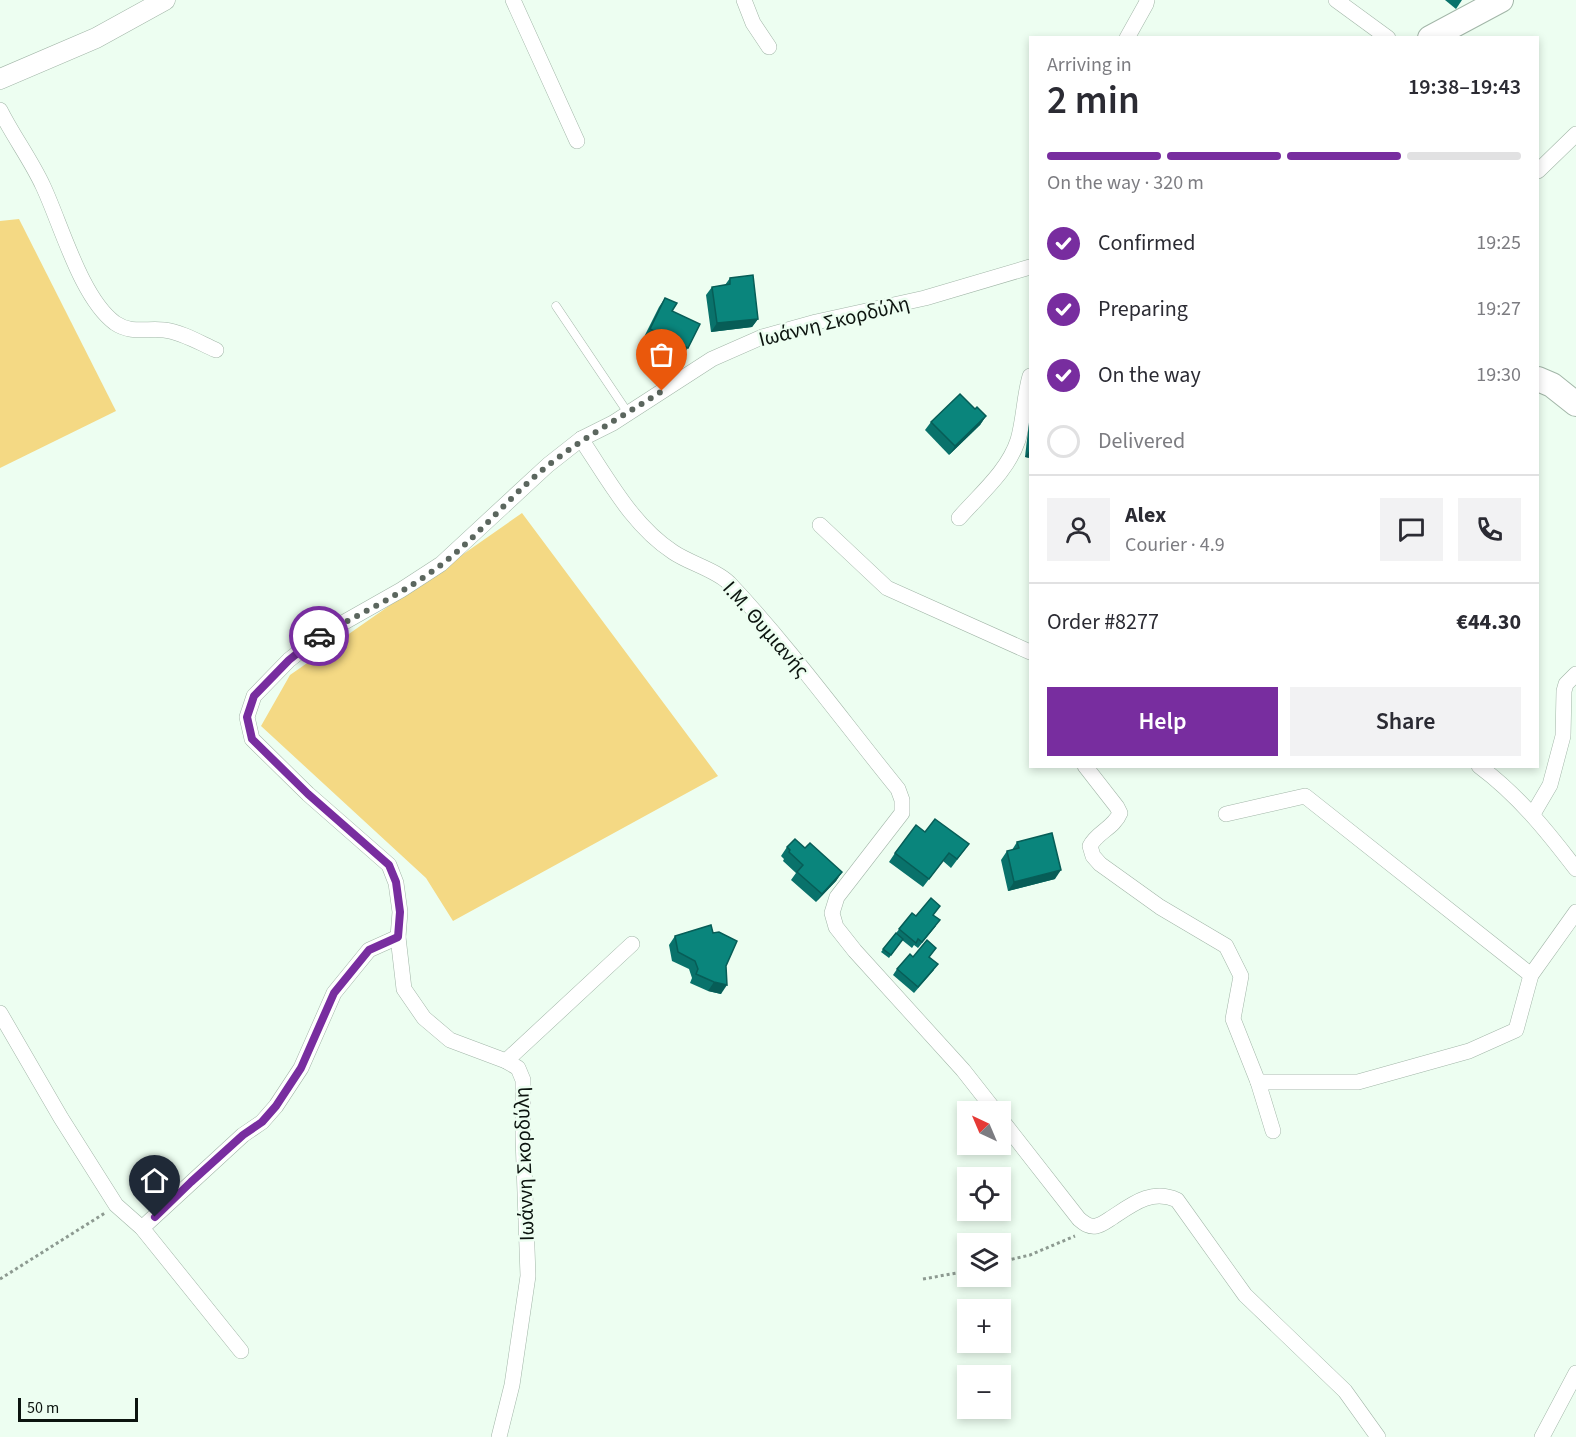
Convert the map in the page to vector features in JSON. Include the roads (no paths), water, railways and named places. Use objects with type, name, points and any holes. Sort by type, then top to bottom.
[{"type":"main road","points":[[1435,36],[1501,0]]},
{"type":"main road","points":[[1539,379],[1552,385],[1576,404]]},
{"type":"street","points":[[0,79],[96,38],[165,0]]},
{"type":"street","points":[[513,0],[577,141]]},
{"type":"street","points":[[744,0],[753,23],[769,47]]},
{"type":"street","points":[[1128,36],[1147,0]]},
{"type":"street","points":[[1336,0],[1385,36]]},
{"type":"street","points":[[0,110],[43,185],[85,284],[98,305],[116,323],[130,330],[164,330],[216,350]]},
{"type":"street","points":[[1539,170],[1576,134]]},
{"type":"street","name":"Ιωάννη Σκορδύλη","points":[[499,1437],[512,1385],[528,1276],[523,1080],[518,1068],[506,1061],[450,1040],[424,1018],[404,989],[398,937],[400,912],[396,882],[389,865],[308,794],[252,739],[247,717],[254,696],[289,660],[318,636],[401,590],[441,564],[548,465],[581,440],[712,359],[762,337],[816,322],[925,298],[1029,267]]},
{"type":"street","points":[[959,518],[1008,462],[1017,442],[1029,381]]},
{"type":"street","name":"Ι.Μ. Θυμιανής","points":[[581,440],[631,512],[650,534],[674,553],[727,580],[775,634],[898,789],[902,800],[902,813],[837,897],[832,913],[836,927],[963,1070],[987,1101]]},
{"type":"street","points":[[820,525],[887,588],[1029,652]]},
{"type":"street","points":[[1533,814],[1550,785],[1563,736],[1564,691],[1566,684],[1576,674]]},
{"type":"street","points":[[1086,768],[1120,813],[1111,826],[1094,838],[1090,846],[1093,856],[1160,907],[1226,946],[1241,976],[1233,1019],[1258,1082],[1273,1131]]},
{"type":"street","points":[[1482,768],[1497,779],[1533,814],[1576,868]]},
{"type":"street","points":[[1227,814],[1305,796],[1531,975]]},
{"type":"street","points":[[1258,1082],[1358,1082],[1469,1051],[1516,1030],[1531,975],[1576,912]]},
{"type":"street","points":[[142,1228],[243,1135],[262,1122],[276,1106],[301,1068],[334,993],[369,950],[398,937]]},
{"type":"street","points":[[506,1061],[632,944]]},
{"type":"street","points":[[0,1013],[61,1118],[116,1204],[142,1228],[241,1351]]},
{"type":"street","points":[[1011,1132],[1079,1220],[1086,1225],[1098,1226],[1140,1199],[1155,1195],[1168,1196],[1177,1200],[1245,1295],[1346,1391],[1378,1437]]},
{"type":"street","points":[[1542,1437],[1576,1373]]},
{"type":"lane","points":[[556,306],[628,413]]}]
